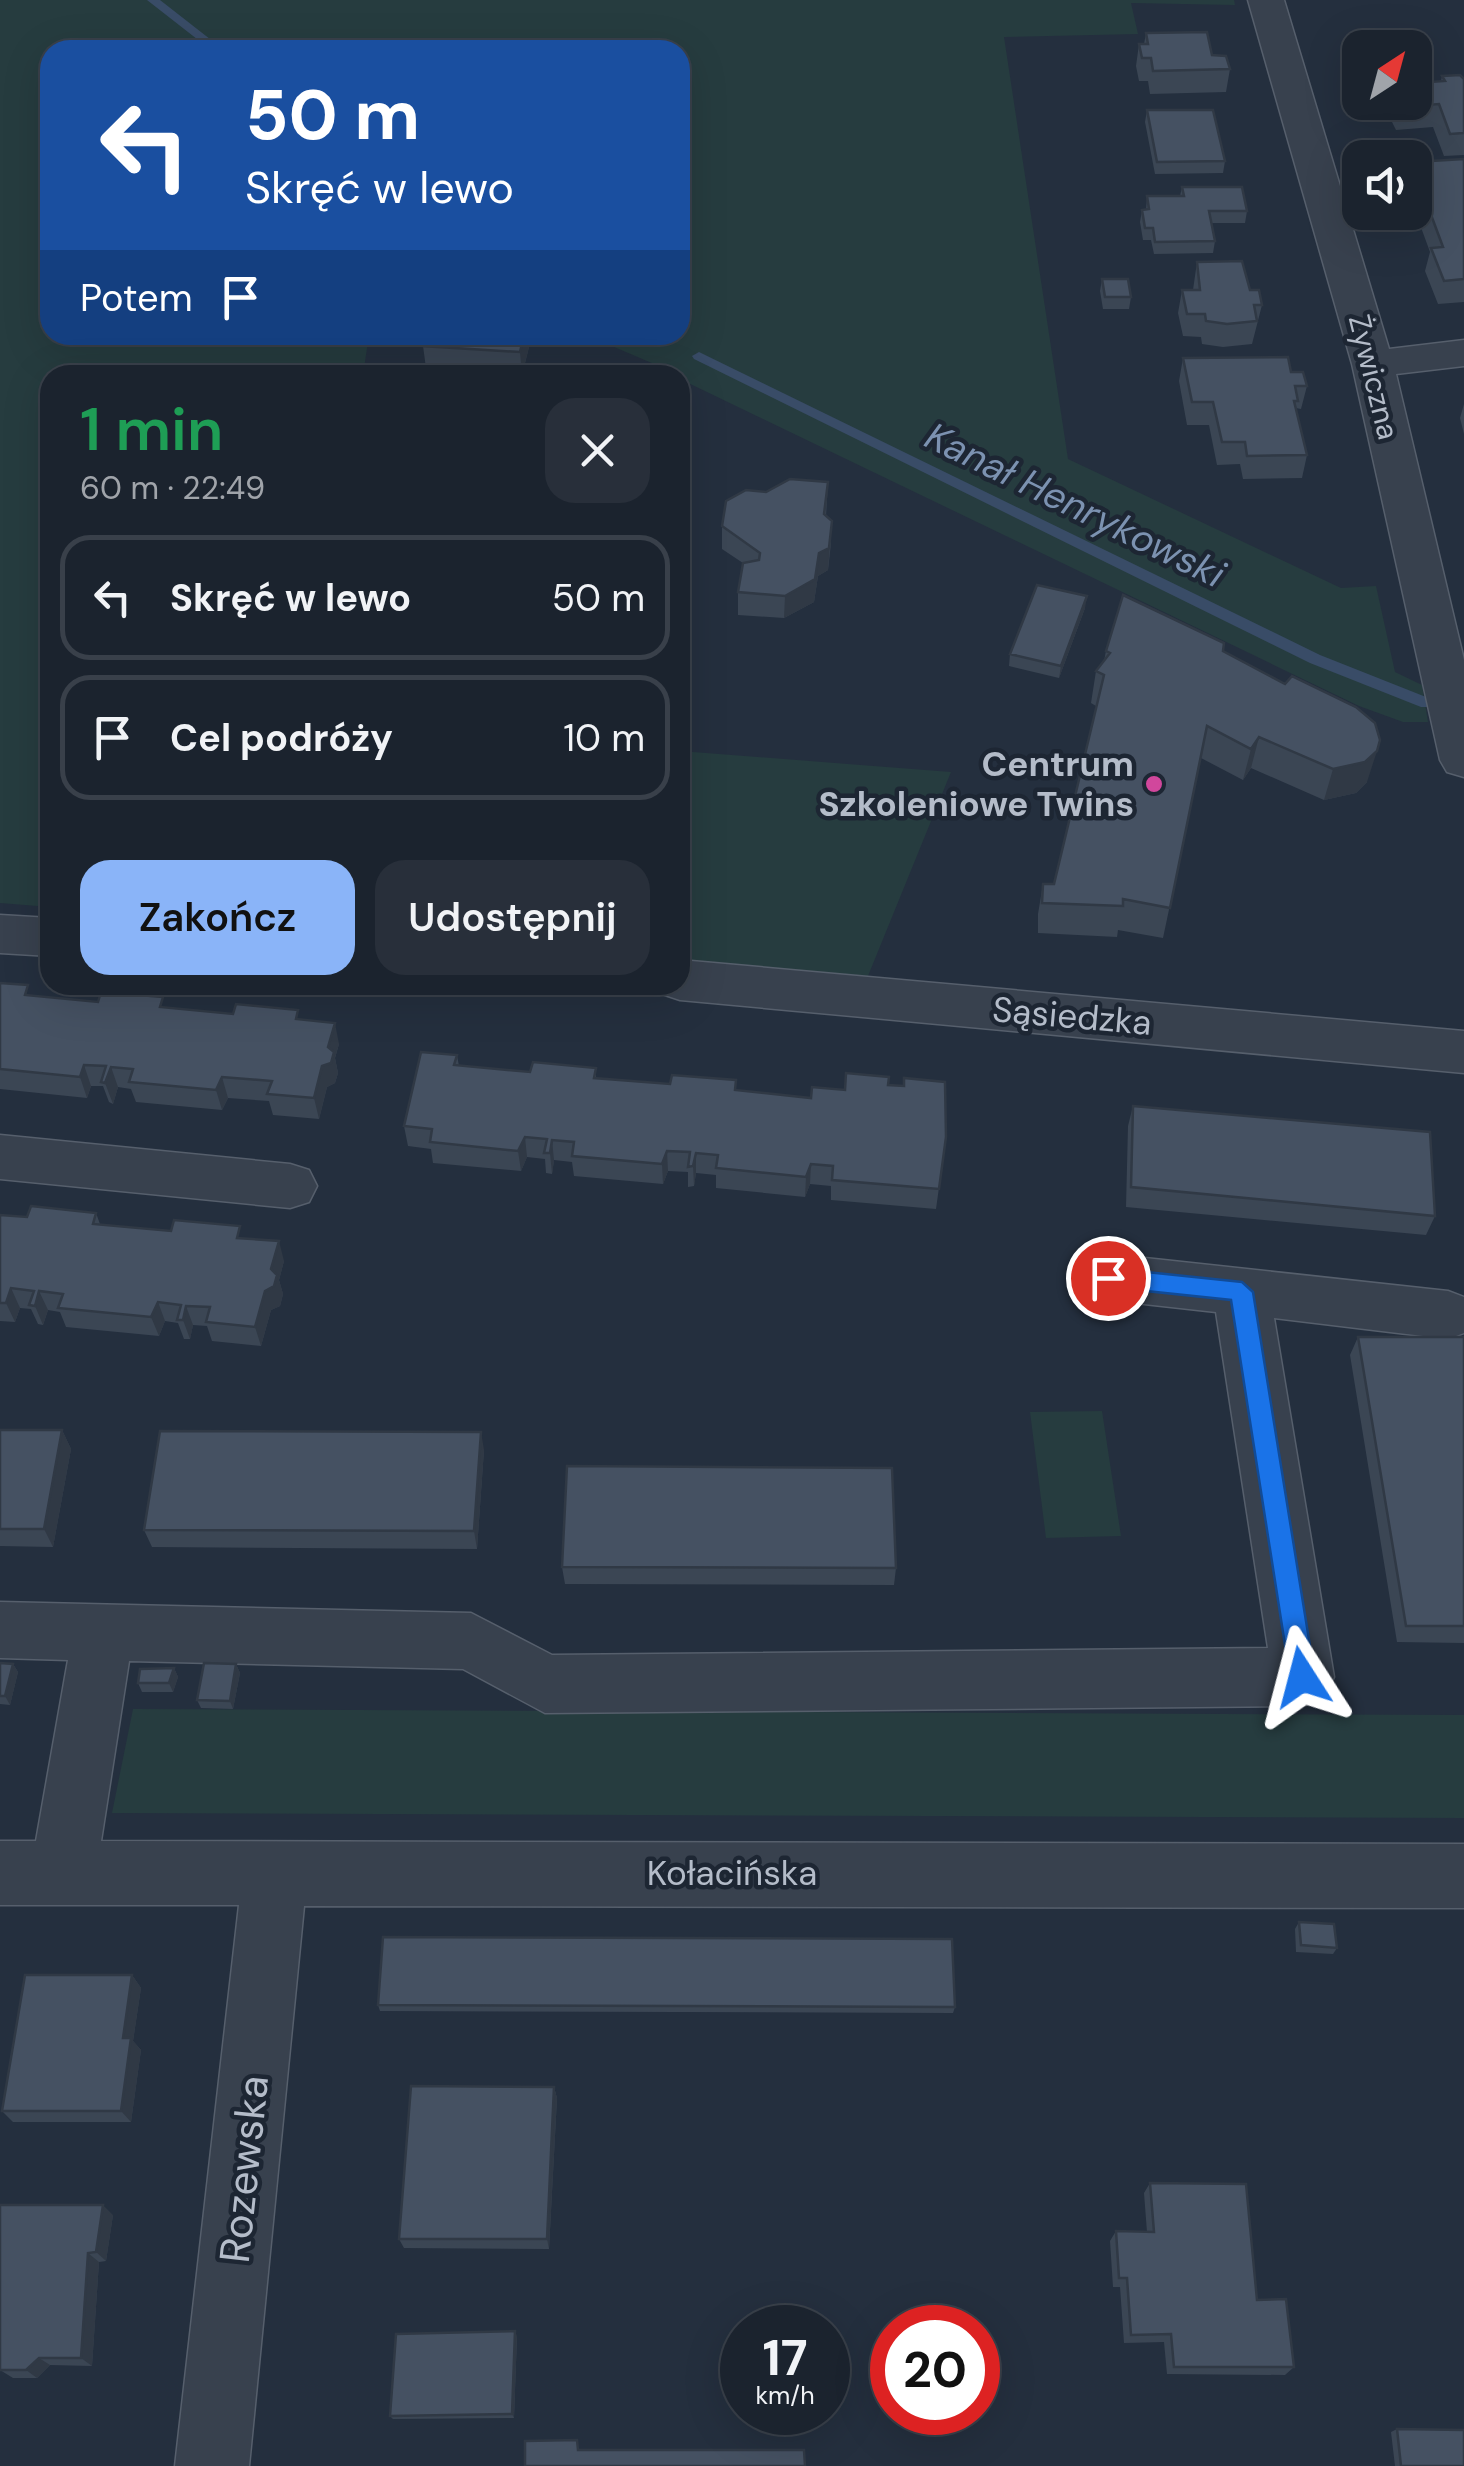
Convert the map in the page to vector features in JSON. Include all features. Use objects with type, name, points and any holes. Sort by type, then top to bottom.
[{"type":"street","name":"Żywiczna","points":[[1266,0],[1373,364],[1464,760]]},
{"type":"street","points":[[1373,364],[1464,353]]},
{"type":"street","points":[[0,934],[40,936]]},
{"type":"street","name":"Sąsiedzka","points":[[690,981],[1464,1052]]},
{"type":"street","points":[[0,1157],[290,1186]]},
{"type":"street","points":[[1108,1278],[1448,1314]]},
{"type":"street","points":[[0,1630],[470,1641],[545,1684],[1302,1677],[1242,1292]]},
{"type":"street","points":[[63,1874],[102,1633]]},
{"type":"street","name":"Rozewska","points":[[212,2466],[276,1872]]},
{"type":"street","name":"Kołacińska","points":[[0,1873],[1464,1876]]},
{"type":"green space","points":[[0,0],[1234,0],[1235,5],[1131,3],[1138,34],[1004,37],[1068,459],[1341,588],[1376,586],[1395,672],[1422,685],[1428,722],[1403,722],[1359,706],[690,384],[690,365],[656,365],[610,345],[690,345],[690,40],[40,40],[40,345],[368,345],[364,365],[40,365],[40,906],[0,903]]},
{"type":"green space","points":[[690,752],[951,772],[868,976],[690,961]]},
{"type":"green space","points":[[1102,1411],[1121,1536],[1046,1538],[1030,1412]]},
{"type":"green space","points":[[133,1709],[1464,1715],[1464,1818],[112,1813]]},
{"type":"building","points":[[1207,32],[1212,55],[1226,56],[1230,69],[1153,71],[1151,58],[1142,58],[1139,44],[1148,44],[1146,33]]},
{"type":"building","points":[[1460,75],[1464,79],[1464,133],[1450,134],[1439,104],[1432,105],[1432,82],[1445,81],[1442,76]]},
{"type":"building","points":[[1147,110],[1213,110],[1225,161],[1157,162]]},
{"type":"building","points":[[1464,159],[1464,279],[1444,281],[1431,248],[1443,247],[1432,218],[1432,161]]},
{"type":"building","points":[[1182,187],[1242,187],[1247,211],[1209,211],[1215,241],[1155,242],[1153,228],[1145,228],[1142,210],[1149,209],[1147,196],[1184,196]]},
{"type":"building","points":[[1242,261],[1250,290],[1259,290],[1262,305],[1254,305],[1257,321],[1227,324],[1206,321],[1205,314],[1187,314],[1182,290],[1200,290],[1197,262]]},
{"type":"building","points":[[1102,279],[1128,279],[1131,297],[1105,297]]},
{"type":"building","points":[[423,345],[522,345],[520,352]]},
{"type":"building","points":[[1288,357],[1291,372],[1303,372],[1307,386],[1295,386],[1298,401],[1294,401],[1307,455],[1247,456],[1245,442],[1222,442],[1213,402],[1192,402],[1183,358]]},
{"type":"building","points":[[790,479],[828,482],[824,514],[832,521],[829,548],[819,553],[815,579],[785,596],[738,592],[743,563],[759,560],[760,553],[722,526],[726,501],[746,490],[766,492]]},
{"type":"building","points":[[1037,585],[1087,596],[1061,666],[1010,654]]},
{"type":"building","points":[[1123,595],[1224,643],[1223,651],[1285,684],[1292,676],[1356,707],[1375,723],[1380,740],[1377,751],[1365,762],[1333,769],[1259,737],[1251,749],[1207,726],[1170,908],[1123,899],[1123,906],[1042,903],[1043,884],[1054,884],[1104,675],[1096,671],[1110,653],[1106,651]]},
{"type":"building","points":[[0,983],[28,985],[25,995],[98,1002],[100,995],[163,997],[160,1007],[233,1014],[236,1004],[298,1010],[296,1019],[335,1023],[328,1047],[334,1052],[331,1063],[322,1066],[314,1098],[267,1094],[272,1081],[222,1077],[216,1090],[129,1082],[133,1069],[111,1067],[105,1083],[101,1082],[106,1066],[84,1065],[80,1077],[0,1069]]},
{"type":"building","points":[[421,1052],[457,1055],[454,1065],[530,1072],[533,1062],[596,1068],[594,1078],[670,1084],[672,1075],[736,1080],[735,1090],[811,1098],[812,1087],[845,1090],[846,1073],[889,1077],[888,1085],[904,1086],[904,1078],[945,1082],[946,1137],[939,1189],[832,1180],[833,1166],[811,1164],[806,1177],[716,1168],[718,1155],[696,1153],[693,1166],[688,1167],[690,1152],[667,1151],[662,1164],[572,1156],[574,1142],[552,1140],[550,1153],[544,1153],[547,1139],[525,1137],[518,1151],[430,1142],[432,1129],[404,1126]]},
{"type":"building","points":[[1133,1106],[1430,1132],[1435,1216],[1131,1187]]},
{"type":"building","points":[[31,1206],[96,1213],[93,1224],[171,1231],[174,1220],[240,1226],[237,1238],[279,1241],[271,1269],[277,1275],[274,1286],[265,1291],[255,1327],[206,1322],[210,1307],[186,1306],[183,1320],[177,1320],[181,1305],[158,1302],[151,1317],[58,1308],[63,1294],[39,1291],[35,1306],[29,1305],[34,1291],[11,1288],[6,1303],[0,1303],[0,1215],[27,1217]]},
{"type":"building","points":[[1358,1337],[1464,1337],[1464,1626],[1406,1626]]},
{"type":"building","points":[[0,1430],[62,1430],[44,1529],[0,1529]]},
{"type":"building","points":[[160,1431],[481,1432],[474,1531],[144,1530]]},
{"type":"building","points":[[567,1466],[892,1468],[896,1568],[562,1567]]},
{"type":"building","points":[[0,1663],[13,1664],[5,1696],[0,1696]]},
{"type":"building","points":[[204,1663],[236,1664],[230,1701],[197,1700]]},
{"type":"building","points":[[174,1668],[169,1683],[138,1683],[140,1669]]},
{"type":"building","points":[[1299,1922],[1334,1924],[1337,1948],[1301,1945]]},
{"type":"building","points":[[383,1937],[952,1939],[955,2007],[378,2005]]},
{"type":"building","points":[[25,1975],[132,1975],[123,2038],[131,2038],[121,2111],[2,2111]]},
{"type":"building","points":[[411,2086],[554,2087],[547,2239],[399,2239]]},
{"type":"building","points":[[1150,2183],[1246,2184],[1257,2300],[1286,2299],[1294,2367],[1174,2367],[1171,2334],[1131,2335],[1127,2278],[1119,2278],[1116,2231],[1154,2232]]},
{"type":"building","points":[[0,2205],[103,2205],[96,2252],[88,2253],[81,2358],[39,2358],[26,2370],[0,2370]]},
{"type":"building","points":[[515,2331],[512,2414],[390,2416],[396,2334]]},
{"type":"building","points":[[1397,2429],[1464,2430],[1464,2466],[1401,2466]]},
{"type":"building","points":[[577,2440],[578,2450],[804,2450],[805,2466],[525,2466],[525,2441]]},
{"type":"waterway","name":"Kanał Henrykowski","points":[[153,0],[205,40]]},
{"type":"waterway","name":"Kanał Henrykowski","points":[[699,356],[1315,659],[1426,703]]},
{"type":"place","name":"Centrum Szkoleniowe Twins","points":[[1154,784]]},
{"type":"route","points":[[1108,1278],[1242,1292],[1302,1677]]}]
